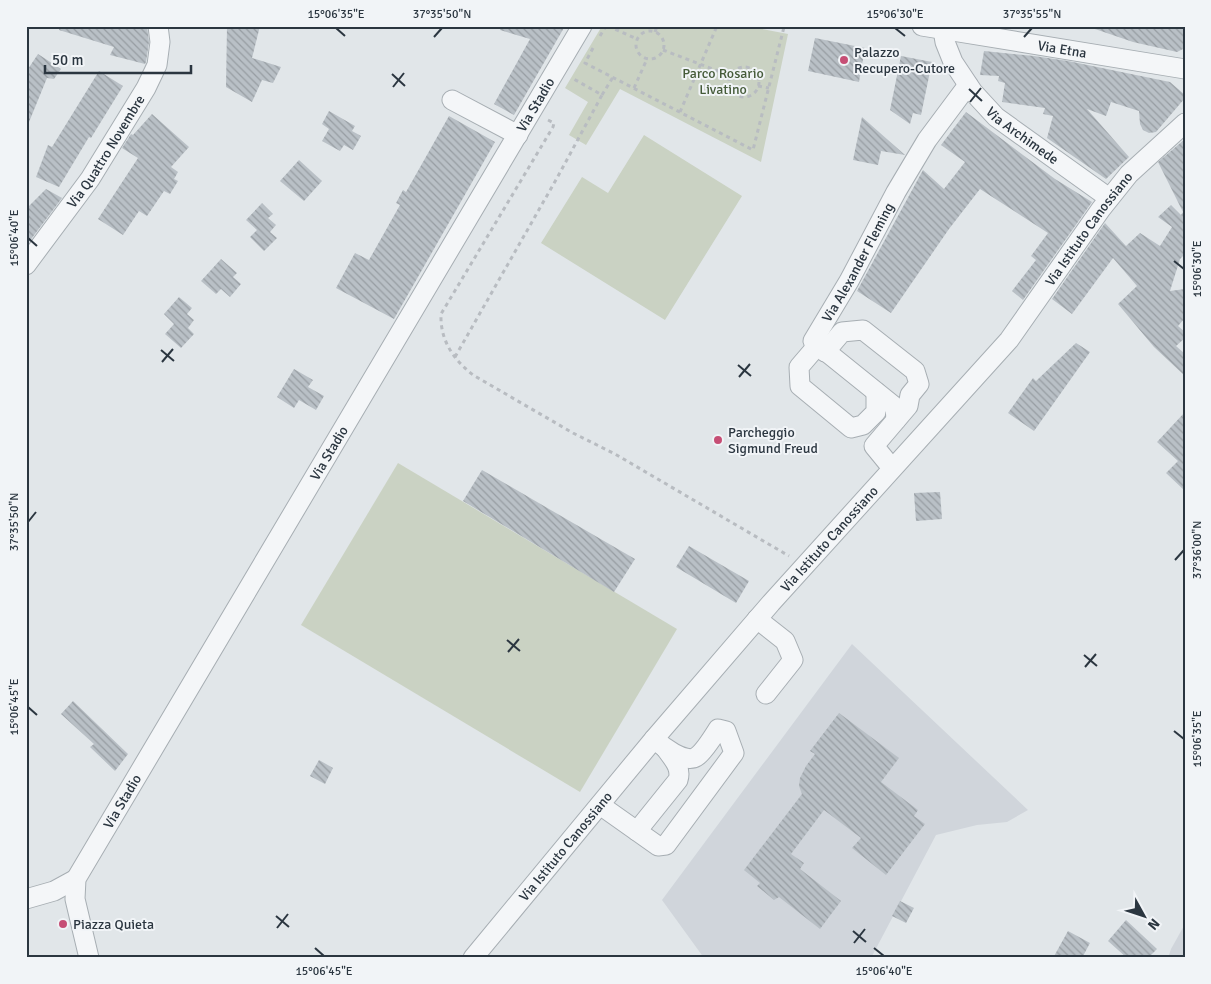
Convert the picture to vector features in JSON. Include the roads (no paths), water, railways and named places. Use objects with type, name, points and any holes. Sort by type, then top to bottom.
[{"type":"street","name":"Via Quattro Novembre","points":[[26,266],[90,179],[146,88],[157,65],[160,42],[158,26]]},
{"type":"street","name":"Via Stadio","points":[[76,879],[582,26]]},
{"type":"street","name":"Via Etna","points":[[922,26],[1179,68]]},
{"type":"street","name":"Via Archimede","points":[[943,28],[945,42],[953,62],[968,85],[996,117],[1109,198]]},
{"type":"street","name":"Via Alexander Fleming","points":[[821,349],[813,341],[849,281],[896,192],[927,140],[968,85]]},
{"type":"street","points":[[452,100],[518,135]]},
{"type":"street","name":"Via Istituto Canossiano","points":[[473,958],[600,805],[660,744],[757,619],[1009,340],[1109,198],[1129,174],[1185,123]]},
{"type":"street","points":[[880,396],[876,412],[863,426],[851,428],[800,386],[799,367],[842,332],[863,330],[915,372],[919,384],[910,396],[908,406],[874,446],[892,468]]},
{"type":"street","points":[[821,349],[895,407],[896,420]]},
{"type":"street","points":[[880,396],[910,396]]},
{"type":"street","points":[[757,619],[785,641],[793,660],[766,694]]},
{"type":"street","points":[[600,805],[658,846],[666,845],[734,753],[726,731],[718,729],[697,757],[691,759],[683,757],[660,744]]},
{"type":"street","points":[[637,831],[678,780],[680,773],[677,765],[660,744]]},
{"type":"street","points":[[26,900],[54,891],[76,879]]},
{"type":"street","points":[[76,879],[75,899],[89,958]]},
{"type":"place","name":"Palazzo Recupero-Cutore","points":[[844,60]]},
{"type":"place","name":"Parcheggio Sigmund Freud","points":[[718,440]]},
{"type":"place","name":"Piazza Quieta","points":[[63,924]]},
{"type":"park label","name":"Parco Rosario Livatino","points":[[723,82]]}]
